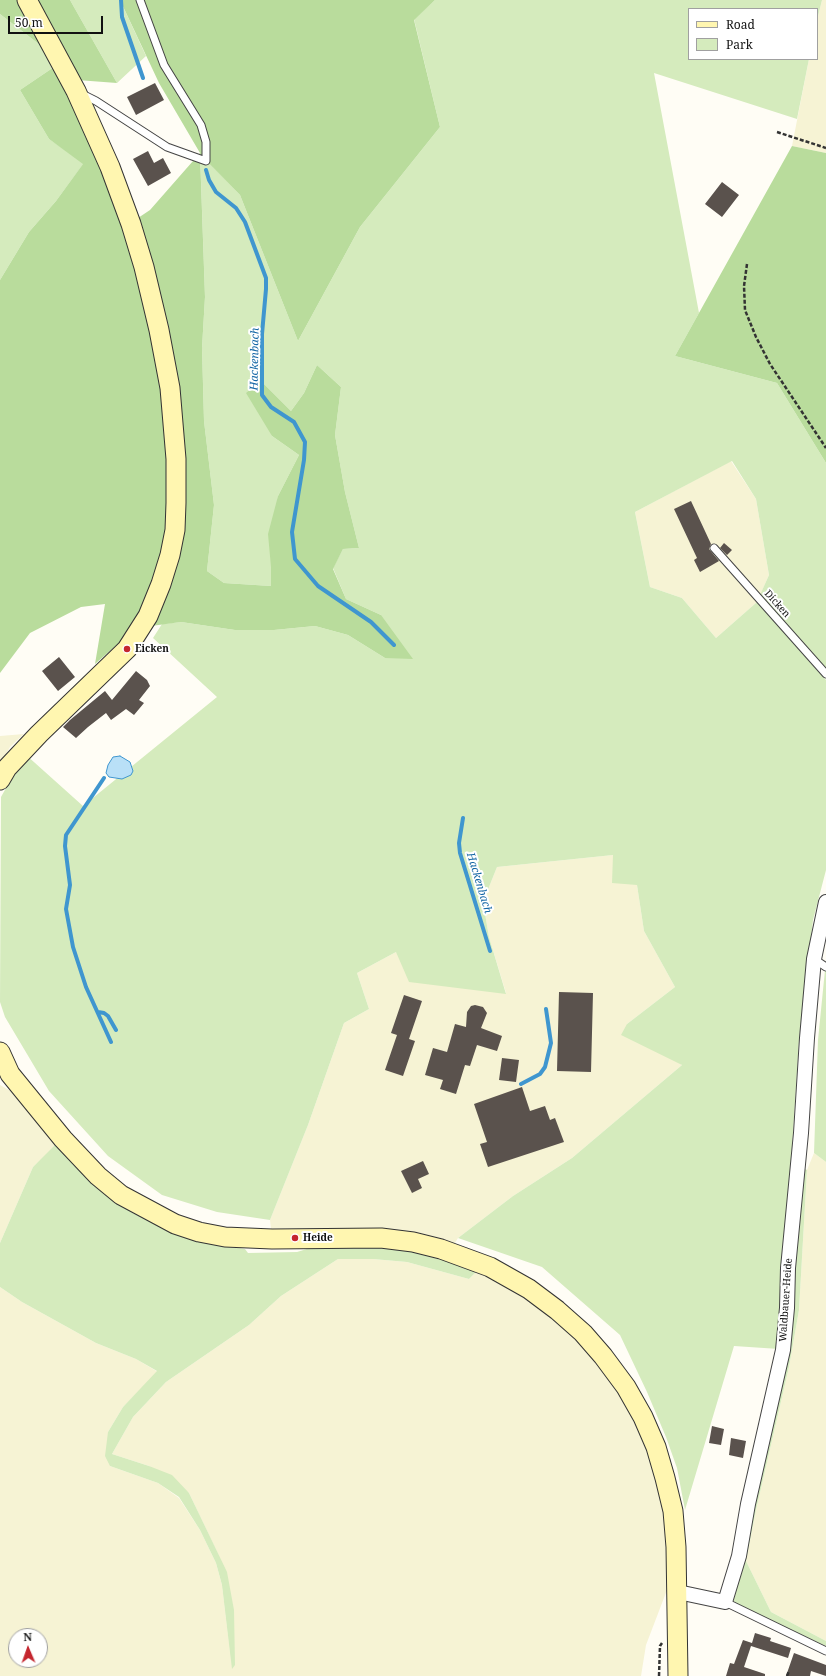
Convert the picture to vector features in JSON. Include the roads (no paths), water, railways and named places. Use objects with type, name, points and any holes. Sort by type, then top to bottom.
[{"type":"main road","points":[[0,780],[7,768],[39,734],[127,649],[148,616],[161,584],[170,555],[175,530],[176,460],[173,417],[170,388],[153,301],[131,224],[110,167],[76,91],[27,0]]},
{"type":"main road","points":[[0,1052],[5,1075],[63,1140],[98,1176],[121,1195],[175,1224],[199,1232],[225,1237],[272,1239],[381,1238],[428,1245],[450,1251],[490,1267],[528,1289],[557,1310],[583,1333],[603,1356],[626,1388],[643,1417],[656,1447],[673,1511],[678,1592],[678,1676]]},
{"type":"street","name":"Waldbauer-Heide","points":[[725,1602],[739,1556],[748,1504],[783,1350],[787,1308],[788,1268],[802,1133],[807,1038],[814,959],[826,902]]},
{"type":"street","points":[[678,1592],[725,1602]]},
{"type":"lane","points":[[76,91],[96,101],[167,147],[206,161],[206,142],[200,125],[164,64],[140,0]]},
{"type":"lane","name":"Dicken","points":[[714,548],[826,674]]},
{"type":"lane","points":[[814,959],[826,967]]},
{"type":"lane","points":[[725,1602],[826,1651]]},
{"type":"water","points":[[120,756],[130,762],[133,771],[131,775],[122,779],[109,777],[106,773],[108,765],[113,757]]},
{"type":"waterway","name":"Hackenbach","points":[[121,0],[122,17],[143,78]]},
{"type":"waterway","name":"Hackenbach","points":[[206,170],[209,180],[216,192],[236,208],[245,222],[266,278],[262,334],[262,395],[271,407],[294,422],[305,442],[304,460],[292,532],[295,559],[318,586],[371,622],[394,645]]},
{"type":"waterway","points":[[104,778],[66,835],[65,846],[70,885],[66,909],[73,947],[86,987],[111,1042]]},
{"type":"waterway","name":"Hackenbach","points":[[463,818],[459,843],[460,853],[490,951]]},
{"type":"waterway","name":"Hackenbach","points":[[521,1084],[540,1074],[545,1067],[551,1043],[546,1009]]},
{"type":"waterway","points":[[98,1012],[104,1013],[108,1016],[116,1030]]},
{"type":"place","name":"Eicken","points":[[127,649]]},
{"type":"place","name":"Heide","points":[[295,1238]]}]
